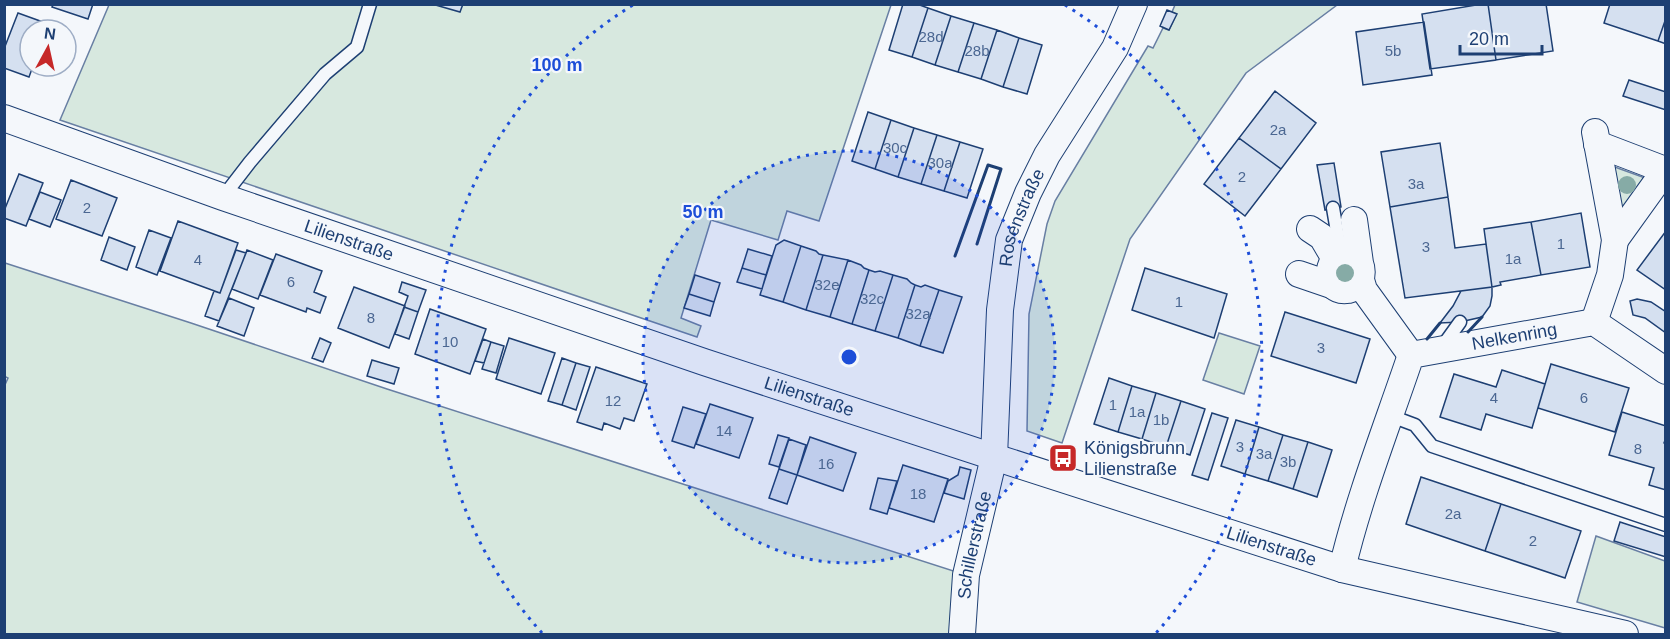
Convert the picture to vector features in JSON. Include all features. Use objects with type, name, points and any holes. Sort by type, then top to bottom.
[{"type":"street","name":"Rosenstraße","points":[[993,457],[1000,310],[1009,240],[1028,193],[1047,155],[1115,48],[1134,4]]},
{"type":"street","name":"Lilienstraße","points":[[4,118],[223,197],[704,362],[1341,569],[1625,634]]},
{"type":"street","points":[[1615,240],[1665,170],[1596,138],[1615,240],[1610,275],[1594,322],[1665,371]]},
{"type":"street","points":[[1299,274],[1347,290],[1357,285],[1349,265],[1343,214]]},
{"type":"street","points":[[1310,229],[1322,237],[1349,265],[1364,290],[1411,355],[1341,569]]},
{"type":"street","name":"Nelkenring","points":[[1411,355],[1594,322]]},
{"type":"street","name":"Schillerstraße","points":[[962,634],[966,575],[993,457]]},
{"type":"lane","points":[[223,197],[325,74],[357,47],[370,4]]},
{"type":"lane","points":[[1439,350],[1460,321]]},
{"type":"lane","points":[[1391,416],[1415,425],[1432,446],[1665,525]]},
{"type":"shaded area","points":[[109,5],[891,5],[819,221],[787,211],[778,240],[711,220],[681,318],[701,326],[697,337],[60,120]]},
{"type":"shaded area","points":[[1175,5],[1337,5],[1246,73],[1130,239],[1062,443],[1027,431],[1029,314],[1047,224],[1055,201],[1148,46],[1153,48],[1163,28],[1169,30],[1176,14],[1172,12]]},
{"type":"shaded area","points":[[1612,166],[1648,179],[1620,212]]},
{"type":"shaded area","points":[[5,263],[387,389],[966,575],[962,634],[5,634],[4,387],[8,378],[4,376]]},
{"type":"shaded area","points":[[1219,333],[1260,346],[1244,394],[1203,380]]},
{"type":"shaded area","points":[[1596,536],[1665,561],[1665,628],[1577,602]]},
{"type":"building","points":[[53,4],[93,4],[88,19],[52,7]]},
{"type":"building","points":[[432,4],[463,4],[460,12]]},
{"type":"building","points":[[903,4],[917,4],[928,8],[912,57],[889,50]]},
{"type":"building","points":[[1488,4],[1496,60],[1430,69],[1422,14]]},
{"type":"building","points":[[1488,4],[1546,4],[1553,51],[1496,60]]},
{"type":"building","points":[[1610,4],[1666,4],[1666,18],[1658,41],[1604,23]]},
{"type":"building","points":[[928,8],[951,16],[935,65],[912,57]]},
{"type":"building","points":[[1167,10],[1177,14],[1169,30],[1160,26]]},
{"type":"building","points":[[18,13],[32,18],[18,18],[18,73],[4,68],[4,49]]},
{"type":"building","points":[[951,16],[974,23],[958,72],[935,65]]},
{"type":"building","points":[[1666,18],[1666,44],[1658,41]]},
{"type":"building","points":[[1424,22],[1432,75],[1363,85],[1356,32]]},
{"type":"building","points":[[974,23],[997,30],[981,79],[958,72]]},
{"type":"building","points":[[997,30],[1019,38],[1003,87],[981,79]]},
{"type":"building","points":[[1019,38],[1042,45],[1027,94],[1003,87]]},
{"type":"building","points":[[1629,80],[1666,92],[1666,110],[1623,96]]},
{"type":"building","points":[[1275,91],[1316,123],[1281,169],[1239,138]]},
{"type":"building","points":[[868,112],[891,120],[875,169],[852,161]]},
{"type":"building","points":[[891,120],[914,128],[898,177],[875,169]]},
{"type":"building","points":[[914,128],[937,135],[921,184],[898,177]]},
{"type":"building","points":[[937,135],[960,142],[944,191],[921,184]]},
{"type":"building","points":[[1239,138],[1281,169],[1245,216],[1204,184]]},
{"type":"building","points":[[960,142],[983,149],[967,198],[944,191]]},
{"type":"building","points":[[1440,143],[1448,197],[1390,207],[1381,152]]},
{"type":"building","points":[[1334,163],[1341,207],[1325,210],[1317,165]]},
{"type":"building","points":[[19,174],[43,183],[26,226],[4,218],[4,211]]},
{"type":"building","points":[[71,180],[117,198],[102,236],[56,219]]},
{"type":"building","points":[[40,192],[61,200],[50,227],[29,219]]},
{"type":"building","points":[[1448,197],[1455,248],[1486,244],[1492,287],[1405,298],[1390,207]]},
{"type":"building","points":[[1581,213],[1590,267],[1541,275],[1531,222]]},
{"type":"building","points":[[178,221],[238,243],[220,293],[160,271]]},
{"type":"building","points":[[1531,222],[1541,275],[1500,282],[1501,285],[1492,287],[1484,229]]},
{"type":"building","points":[[149,230],[171,238],[157,275],[136,267]]},
{"type":"building","points":[[1666,231],[1666,290],[1637,270]]},
{"type":"building","points":[[109,237],[135,247],[127,270],[101,260]]},
{"type":"building","points":[[784,240],[801,246],[783,302],[760,295],[776,245]]},
{"type":"building","points":[[801,246],[823,255],[806,310],[783,302]]},
{"type":"building","points":[[748,249],[772,256],[766,275],[742,268]]},
{"type":"building","points":[[236,250],[246,253],[219,321],[205,316],[214,291],[220,293]]},
{"type":"building","points":[[247,250],[273,260],[258,299],[232,289]]},
{"type":"building","points":[[276,254],[322,271],[314,292],[326,297],[320,313],[307,308],[306,312],[260,295]]},
{"type":"building","points":[[823,255],[848,260],[830,317],[806,310]]},
{"type":"building","points":[[848,260],[869,270],[852,324],[830,317]]},
{"type":"building","points":[[742,268],[766,275],[762,289],[737,282]]},
{"type":"building","points":[[1145,268],[1227,294],[1214,338],[1132,310]]},
{"type":"building","points":[[869,270],[893,275],[875,331],[852,324]]},
{"type":"building","points":[[695,275],[720,283],[714,302],[689,294]]},
{"type":"building","points":[[893,275],[907,279],[915,285],[898,338],[875,331]]},
{"type":"building","points":[[402,282],[426,290],[418,312],[404,307],[408,296],[399,292]]},
{"type":"building","points":[[915,285],[921,287],[925,285],[939,290],[920,346],[898,338]]},
{"type":"building","points":[[354,287],[405,306],[389,348],[338,328]]},
{"type":"building","points":[[1492,287],[1490,306],[1482,317],[1460,322],[1440,323],[1461,291]]},
{"type":"building","points":[[939,290],[962,297],[943,353],[920,346]]},
{"type":"building","points":[[689,294],[714,302],[710,316],[684,308]]},
{"type":"building","points":[[229,298],[254,308],[244,336],[217,326]]},
{"type":"building","points":[[1637,299],[1651,302],[1666,312],[1666,333],[1645,318],[1633,315],[1630,301]]},
{"type":"building","points":[[404,307],[418,312],[409,339],[395,334]]},
{"type":"building","points":[[430,309],[486,329],[470,374],[415,354]]},
{"type":"building","points":[[1285,312],[1370,339],[1356,383],[1271,356]]},
{"type":"building","points":[[320,338],[331,343],[323,362],[312,358]]},
{"type":"building","points":[[509,338],[555,353],[541,394],[496,379]]},
{"type":"building","points":[[483,339],[491,342],[484,363],[475,361]]},
{"type":"building","points":[[491,342],[504,346],[496,373],[482,369]]},
{"type":"building","points":[[562,358],[576,363],[562,405],[548,401]]},
{"type":"building","points":[[372,360],[399,368],[394,384],[367,376]]},
{"type":"building","points":[[576,363],[590,367],[576,410],[562,405]]},
{"type":"building","points":[[1551,364],[1629,388],[1615,432],[1538,408]]},
{"type":"building","points":[[596,367],[647,384],[634,421],[624,418],[620,429],[604,423],[602,430],[577,422]]},
{"type":"building","points":[[1502,370],[1545,384],[1532,428],[1486,414],[1481,430],[1440,417],[1454,374],[1496,387]]},
{"type":"building","points":[[1109,378],[1132,386],[1118,432],[1094,424]]},
{"type":"building","points":[[1132,386],[1156,393],[1142,439],[1118,432]]},
{"type":"building","points":[[1156,393],[1181,401],[1166,447],[1142,439]]},
{"type":"building","points":[[1181,401],[1205,409],[1190,455],[1166,447]]},
{"type":"building","points":[[710,404],[753,418],[739,458],[696,444]]},
{"type":"building","points":[[683,407],[706,414],[694,448],[672,441]]},
{"type":"building","points":[[1622,412],[1666,426],[1664,443],[1666,444],[1666,490],[1649,485],[1654,468],[1609,455]]},
{"type":"building","points":[[1212,413],[1228,418],[1208,480],[1192,475]]},
{"type":"building","points":[[1236,420],[1259,427],[1245,474],[1221,466]]},
{"type":"building","points":[[1259,427],[1283,435],[1268,481],[1245,474]]},
{"type":"building","points":[[778,435],[789,438],[779,467],[769,464]]},
{"type":"building","points":[[1283,435],[1308,442],[1293,489],[1268,481]]},
{"type":"building","points":[[810,437],[856,453],[843,491],[797,475]]},
{"type":"building","points":[[789,439],[806,445],[797,475],[779,469]]},
{"type":"building","points":[[1308,442],[1332,450],[1317,497],[1293,489]]},
{"type":"building","points":[[903,465],[948,479],[934,522],[889,508]]},
{"type":"building","points":[[960,467],[971,470],[964,499],[944,493],[948,481],[958,475]]},
{"type":"building","points":[[779,469],[797,475],[787,504],[769,498]]},
{"type":"building","points":[[1421,477],[1501,504],[1485,551],[1406,524]]},
{"type":"building","points":[[878,478],[897,481],[887,514],[870,509]]},
{"type":"building","points":[[1501,504],[1581,531],[1565,578],[1485,551]]},
{"type":"building","points":[[1620,522],[1666,537],[1666,557],[1614,541]]},
{"type":"wall","points":[[955,256],[988,165],[1001,169],[977,244]]},
{"type":"wall","points":[[1468,332],[1482,317]]},
{"type":"wall","points":[[1427,339],[1440,323]]},
{"type":"place","name":"Königsbrunn Lilienstraße","points":[[1063,458]]}]
